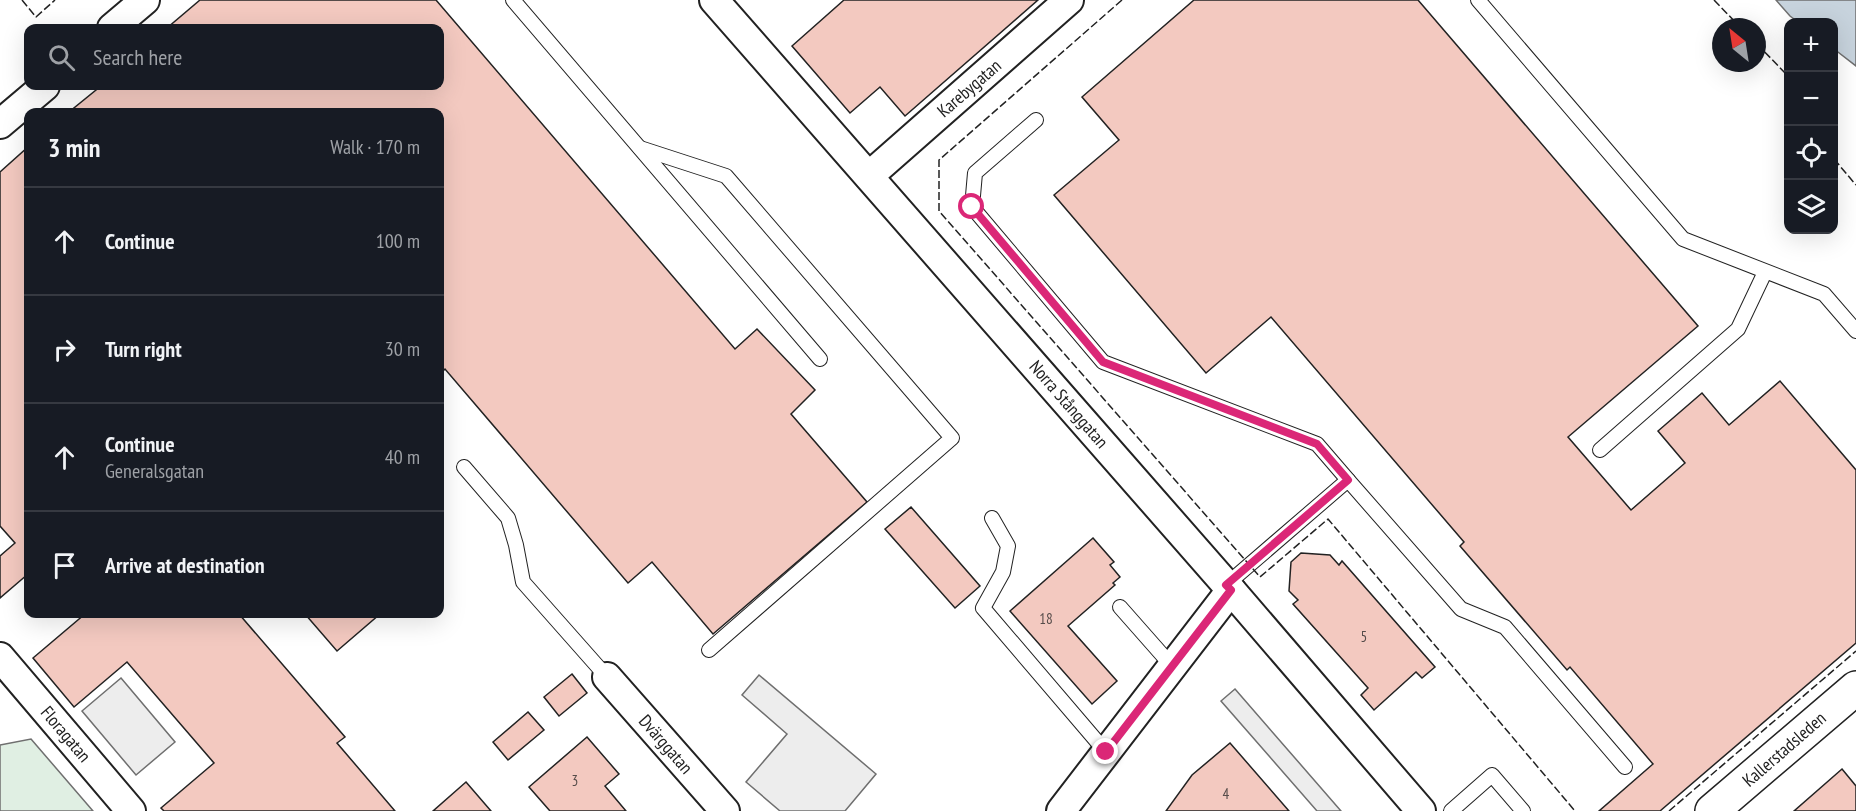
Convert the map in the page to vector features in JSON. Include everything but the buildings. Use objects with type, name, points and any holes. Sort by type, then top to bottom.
[{"type":"main road","name":"Kallerstadsleden","points":[[1712,811],[1856,688]]},
{"type":"street","points":[[117,24],[146,0]]},
{"type":"street","name":"Norra Stånggatan","points":[[714,0],[1421,811]]},
{"type":"street","name":"Karebygatan","points":[[869,176],[1069,0]]},
{"type":"street","points":[[0,124],[40,90]]},
{"type":"street","points":[[1061,811],[1172,666],[1228,587]]},
{"type":"street","name":"Floragatan","points":[[0,657],[131,811]]},
{"type":"street","name":"Dvärggatan","points":[[607,677],[725,811]]},
{"type":"lane","points":[[513,0],[820,359]]},
{"type":"lane","points":[[1478,0],[1683,239],[1824,294],[1856,331]]},
{"type":"lane","points":[[1036,120],[975,173],[972,207],[1103,362],[1317,444],[1461,609],[1505,627],[1625,767]]},
{"type":"lane","points":[[640,148],[726,176],[952,438],[709,650]]},
{"type":"lane","points":[[1600,450],[1738,329],[1765,272]]},
{"type":"lane","points":[[465,467],[508,518],[523,582],[607,677]]},
{"type":"lane","points":[[1228,587],[1348,480]]},
{"type":"lane","points":[[992,518],[1008,546],[1003,572],[983,608],[1106,752]]},
{"type":"lane","points":[[1120,607],[1172,666]]},
{"type":"lane","points":[[1451,811],[1492,775],[1523,811]]},
{"type":"green space","points":[[31,739],[93,811],[0,811],[0,745]]},
{"type":"shaded area","points":[[1776,0],[1856,0],[1856,66],[1838,52],[1838,18],[1793,18]]},
{"type":"shaded area","points":[[759,675],[876,774],[845,811],[780,811],[746,782],[787,734],[742,695]]},
{"type":"shaded area","points":[[121,678],[175,742],[136,775],[82,711]]},
{"type":"shaded area","points":[[1235,689],[1341,811],[1317,811],[1221,701]]},
{"type":"fence","points":[[22,0],[36,17],[55,0]]},
{"type":"fence","points":[[1122,0],[939,160],[939,211],[1260,577],[1328,519],[1575,811]]},
{"type":"fence","points":[[1714,0],[1731,18]]},
{"type":"fence","points":[[1766,53],[1784,72]]},
{"type":"fence","points":[[1838,164],[1856,185]]},
{"type":"fence","points":[[1669,811],[1856,651]]},
{"type":"route","points":[[972,207],[1103,362],[1317,444],[1348,480],[1226,585],[1231,590],[1106,752]]}]
